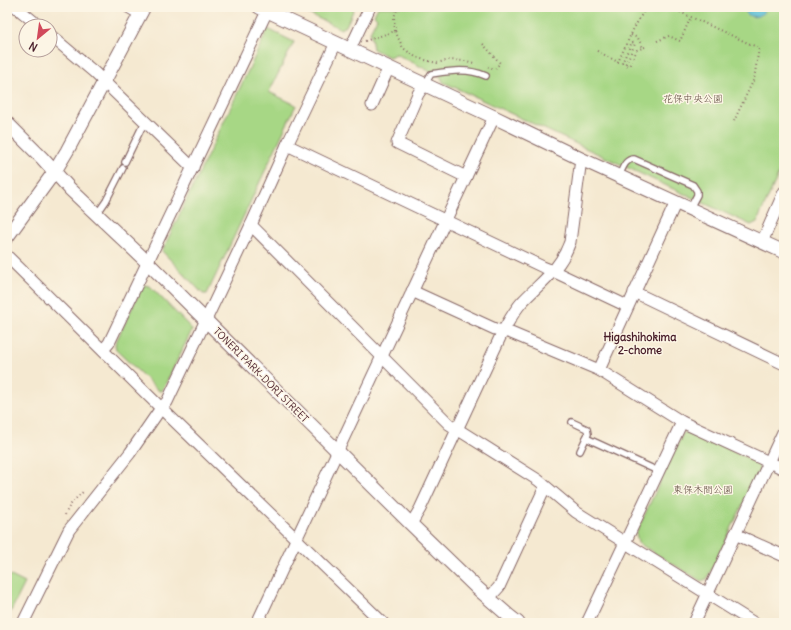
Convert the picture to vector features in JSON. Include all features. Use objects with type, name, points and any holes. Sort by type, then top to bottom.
[{"type":"street","points":[[16,7],[29,18]]},
{"type":"street","points":[[7,237],[55,171],[67,151],[142,10],[128,7]]},
{"type":"street","points":[[350,49],[370,7]]},
{"type":"street","points":[[103,350],[109,343],[193,168],[265,8],[581,159],[784,252]]},
{"type":"street","points":[[58,43],[94,72],[193,168]]},
{"type":"street","points":[[23,623],[69,530],[130,453],[161,408],[167,402],[336,43]]},
{"type":"street","points":[[372,105],[389,67]]},
{"type":"street","points":[[425,84],[418,94],[397,143],[466,177]]},
{"type":"street","points":[[257,623],[494,117]]},
{"type":"street","name":"TONERI PARK-DORI STREET","points":[[7,123],[55,171],[70,189],[147,262],[411,524],[489,598],[518,623]]},
{"type":"street","points":[[288,145],[445,221],[627,306]]},
{"type":"street","points":[[411,524],[420,509],[503,331],[514,311],[553,271],[566,253],[570,242],[581,159]]},
{"type":"street","points":[[762,242],[784,192]]},
{"type":"street","points":[[599,370],[627,306],[676,202]]},
{"type":"street","points":[[251,226],[449,424],[538,480],[576,512],[754,623]]},
{"type":"street","points":[[7,256],[161,408],[383,623]]},
{"type":"street","points":[[412,291],[495,329],[599,370],[682,422],[784,469]]},
{"type":"street","points":[[634,292],[784,364]]},
{"type":"street","points":[[587,623],[682,422]]},
{"type":"street","points":[[694,623],[784,430]]},
{"type":"street","points":[[489,598],[499,587],[545,487]]},
{"type":"street","points":[[735,534],[784,556]]},
{"type":"lane","points":[[425,84],[431,74],[442,72],[472,71],[486,76]]},
{"type":"lane","points":[[97,214],[106,201],[141,129],[146,124]]},
{"type":"lane","points":[[619,176],[626,162],[630,159],[634,159],[693,185],[697,191],[690,209]]},
{"type":"lane","points":[[572,422],[587,429],[588,434],[580,451]]},
{"type":"lane","points":[[586,438],[658,471]]},
{"type":"path","points":[[398,7],[394,17],[395,31],[403,48],[417,58],[437,63],[449,60],[466,60],[479,64]]},
{"type":"path","points":[[618,62],[646,7]]},
{"type":"path","points":[[669,7],[759,48],[754,78],[734,121]]},
{"type":"path","points":[[657,41],[669,36],[680,41],[691,17]]},
{"type":"path","points":[[362,43],[395,31]]},
{"type":"path","points":[[597,52],[622,63],[632,42],[635,44],[625,65],[629,66],[637,50],[644,47],[638,38],[631,35]]},
{"type":"path","points":[[483,44],[500,63],[495,69],[484,66]]},
{"type":"green space","points":[[294,7],[355,7],[346,26],[341,29]]},
{"type":"green space","name":"花保中央公園","points":[[378,7],[784,7],[784,162],[757,222],[751,225],[443,82],[441,77],[396,54],[389,57],[373,49],[370,32],[377,18],[374,15]]},
{"type":"green space","points":[[268,29],[294,42],[269,92],[296,105],[207,294],[203,294],[162,251]]},
{"type":"green space","points":[[143,285],[150,286],[192,330],[162,391],[159,391],[116,350],[115,344]]},
{"type":"green space","name":"東保木間公園","points":[[690,431],[758,463],[760,469],[707,579],[701,581],[638,543],[636,533],[683,433]]},
{"type":"green space","points":[[7,574],[25,583],[7,619]]},
{"type":"water","points":[[744,7],[765,7],[764,13],[754,17],[745,11]]},
{"type":"district","name":"Higashihokima 2-chome","points":[[640,343]]}]
